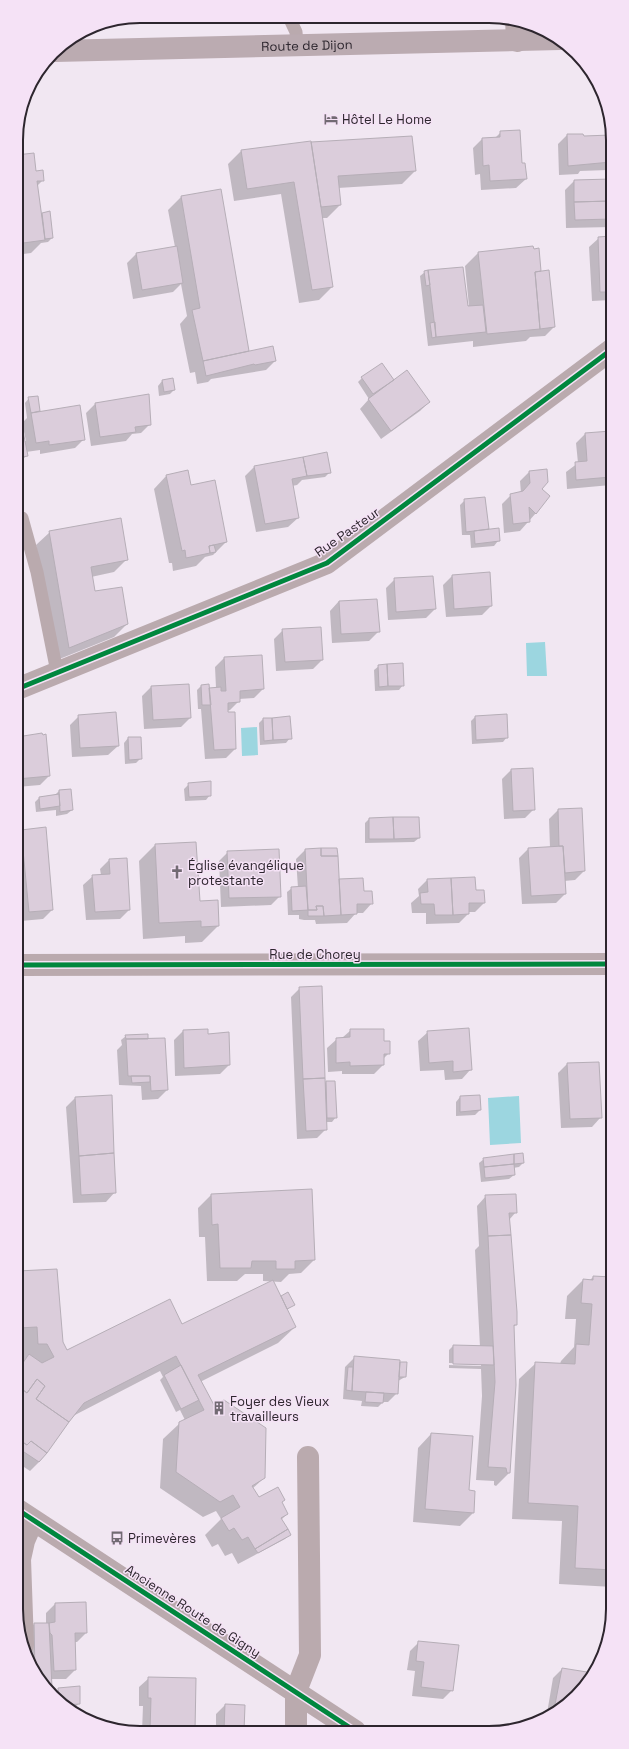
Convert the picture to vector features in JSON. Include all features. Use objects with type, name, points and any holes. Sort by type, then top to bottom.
[{"type":"main road","name":"Route de Dijon","points":[[65,51],[297,44],[549,40]]},
{"type":"street","points":[[516,26],[517,41]]},
{"type":"street","name":"Rue Pasteur","points":[[23,686],[327,563],[606,354]]},
{"type":"street","name":"Rue de Chorey","points":[[23,965],[606,964]]},
{"type":"street","points":[[296,1726],[296,1691],[310,1654],[308,1457]]},
{"type":"street","points":[[23,1546],[26,1515]]},
{"type":"street","name":"Ancienne Route de Gigny","points":[[26,1515],[348,1726]]},
{"type":"lane","points":[[292,23],[296,32],[297,44]]},
{"type":"lane","points":[[23,522],[37,572],[57,672]]},
{"type":"water","points":[[545,642],[547,676],[527,676],[526,643]]},
{"type":"water","points":[[257,727],[258,755],[242,756],[241,728]]},
{"type":"water","points":[[519,1096],[521,1143],[490,1145],[488,1098]]},
{"type":"building","points":[[520,130],[522,163],[525,163],[527,179],[490,181],[489,165],[483,166],[482,138],[500,137],[500,131]]},
{"type":"building","points":[[567,134],[583,134],[584,136],[606,135],[606,162],[568,166]]},
{"type":"building","points":[[412,136],[416,171],[338,176],[341,205],[321,207],[311,142]]},
{"type":"building","points":[[311,141],[333,287],[312,290],[294,182],[247,189],[241,150]]},
{"type":"building","points":[[34,153],[36,171],[43,170],[44,181],[37,181],[45,240],[23,243],[23,154]]},
{"type":"building","points":[[606,179],[606,201],[574,202],[574,180]]},
{"type":"building","points":[[221,189],[249,351],[203,361],[192,310],[200,308],[181,196]]},
{"type":"building","points":[[606,201],[606,219],[575,220],[574,202]]},
{"type":"building","points":[[50,211],[53,238],[45,239],[42,213]]},
{"type":"building","points":[[606,236],[606,292],[600,292],[598,237]]},
{"type":"building","points":[[177,246],[183,283],[142,290],[136,253]]},
{"type":"building","points":[[533,246],[534,249],[539,248],[541,271],[535,272],[540,329],[487,334],[478,252]]},
{"type":"building","points":[[463,267],[468,306],[483,305],[486,332],[436,337],[428,270]]},
{"type":"building","points":[[428,270],[430,285],[426,286],[424,271]]},
{"type":"building","points":[[549,270],[555,327],[540,329],[535,272]]},
{"type":"building","points":[[435,322],[436,337],[432,338],[430,323]]},
{"type":"building","points":[[273,346],[276,361],[254,364],[206,376],[203,361]]},
{"type":"building","points":[[382,363],[394,380],[373,394],[361,377]]},
{"type":"building","points":[[407,370],[430,402],[391,431],[368,399]]},
{"type":"building","points":[[173,378],[175,390],[164,392],[162,380]]},
{"type":"building","points":[[149,394],[151,425],[135,427],[136,432],[100,437],[95,403]]},
{"type":"building","points":[[38,396],[40,411],[31,413],[28,397]]},
{"type":"building","points":[[80,405],[85,440],[49,445],[49,441],[36,443],[31,413]]},
{"type":"building","points":[[23,431],[28,456],[23,457]]},
{"type":"building","points":[[606,431],[606,477],[576,480],[575,462],[587,461],[585,433]]},
{"type":"building","points":[[327,452],[331,473],[307,476],[303,457]]},
{"type":"building","points":[[303,457],[307,476],[292,479],[299,518],[265,524],[254,466]]},
{"type":"building","points":[[547,469],[548,482],[542,489],[550,496],[536,514],[529,507],[530,522],[513,524],[510,494],[523,491],[530,483],[529,471]]},
{"type":"building","points":[[188,470],[191,485],[215,480],[227,542],[209,546],[210,553],[186,558],[185,550],[182,551],[166,475]]},
{"type":"building","points":[[485,497],[489,529],[466,532],[464,499]]},
{"type":"building","points":[[121,518],[128,560],[91,567],[95,591],[122,587],[128,624],[69,648],[49,531]]},
{"type":"building","points":[[499,528],[500,541],[475,544],[474,531]]},
{"type":"building","points":[[214,545],[216,552],[210,553],[209,546]]},
{"type":"building","points":[[490,572],[492,606],[454,609],[452,575]]},
{"type":"building","points":[[433,576],[436,609],[396,612],[394,578]]},
{"type":"building","points":[[377,599],[380,632],[341,634],[339,601]]},
{"type":"building","points":[[321,627],[323,660],[285,662],[282,629]]},
{"type":"building","points":[[262,655],[264,689],[240,691],[240,702],[228,703],[228,712],[235,712],[236,749],[214,750],[209,688],[221,687],[221,691],[226,691],[224,657]]},
{"type":"building","points":[[403,663],[404,686],[388,686],[387,664]]},
{"type":"building","points":[[387,664],[388,686],[379,687],[378,665]]},
{"type":"building","points":[[189,684],[191,718],[153,720],[151,686]]},
{"type":"building","points":[[209,684],[211,705],[202,705],[201,685]]},
{"type":"building","points":[[116,712],[119,746],[80,748],[78,715]]},
{"type":"building","points":[[507,714],[508,738],[476,740],[475,716]]},
{"type":"building","points":[[290,716],[292,739],[273,740],[272,718]]},
{"type":"building","points":[[263,718],[272,718],[273,740],[264,741]]},
{"type":"building","points":[[42,733],[43,735],[46,734],[50,776],[23,778],[23,736]]},
{"type":"building","points":[[128,737],[141,737],[142,759],[129,760]]},
{"type":"building","points":[[533,768],[535,810],[513,811],[511,769]]},
{"type":"building","points":[[211,781],[211,796],[189,797],[188,783]]},
{"type":"building","points":[[71,789],[73,810],[60,812],[59,790]]},
{"type":"building","points":[[59,794],[60,806],[40,809],[39,797]]},
{"type":"building","points":[[582,808],[585,871],[565,873],[563,846],[559,846],[558,809]]},
{"type":"building","points":[[393,817],[394,839],[369,839],[369,818]]},
{"type":"building","points":[[393,817],[419,817],[420,838],[394,839]]},
{"type":"building","points":[[46,827],[53,910],[29,912],[23,850],[23,830]]},
{"type":"building","name":"Église évangélique protestante","points":[[196,842],[200,901],[218,900],[219,926],[201,927],[201,921],[159,923],[155,844]]},
{"type":"building","points":[[563,846],[566,894],[531,896],[528,848]]},
{"type":"building","points":[[321,848],[337,848],[338,856],[321,856]]},
{"type":"building","points":[[321,848],[321,856],[338,856],[341,915],[324,916],[323,906],[316,906],[317,910],[308,910],[305,849]]},
{"type":"building","points":[[279,849],[281,897],[229,898],[227,851]]},
{"type":"building","points":[[127,858],[130,910],[95,912],[92,875],[110,874],[109,859]]},
{"type":"building","points":[[475,877],[476,890],[484,890],[485,903],[469,903],[469,914],[453,915],[451,878]]},
{"type":"building","points":[[363,878],[364,891],[372,891],[373,904],[357,904],[357,914],[341,915],[339,879]]},
{"type":"building","points":[[451,878],[453,915],[435,915],[434,904],[421,904],[420,893],[428,892],[427,879]]},
{"type":"building","points":[[306,886],[308,910],[292,911],[291,887]]},
{"type":"building","points":[[316,906],[323,906],[324,916],[308,916],[308,910],[317,910]]},
{"type":"building","points":[[322,986],[325,1078],[303,1079],[299,987]]},
{"type":"building","points":[[469,1028],[472,1070],[453,1072],[453,1061],[429,1063],[427,1031]]},
{"type":"building","points":[[208,1029],[208,1034],[229,1032],[230,1065],[184,1068],[183,1030]]},
{"type":"building","points":[[350,1029],[384,1029],[384,1041],[390,1041],[390,1054],[384,1054],[384,1065],[350,1066],[350,1062],[336,1063],[336,1038],[350,1037]]},
{"type":"building","points":[[148,1034],[148,1039],[126,1039],[125,1035]]},
{"type":"building","points":[[165,1038],[168,1090],[151,1091],[150,1076],[128,1076],[126,1039]]},
{"type":"building","points":[[599,1062],[602,1118],[570,1119],[567,1063]]},
{"type":"building","points":[[131,1076],[150,1076],[150,1082],[132,1083]]},
{"type":"building","points":[[325,1078],[327,1130],[306,1131],[303,1079]]},
{"type":"building","points":[[326,1081],[335,1081],[337,1118],[327,1118]]},
{"type":"building","points":[[112,1095],[114,1153],[79,1156],[75,1097]]},
{"type":"building","points":[[480,1095],[481,1110],[460,1112],[460,1096]]},
{"type":"building","points":[[114,1153],[116,1193],[81,1195],[79,1156]]},
{"type":"building","points":[[523,1153],[524,1163],[514,1164],[514,1154]]},
{"type":"building","points":[[514,1154],[514,1164],[484,1167],[483,1158]]},
{"type":"building","points":[[514,1164],[515,1175],[485,1178],[484,1167]]},
{"type":"building","points":[[312,1189],[315,1260],[295,1261],[295,1269],[276,1269],[276,1261],[252,1261],[251,1268],[220,1268],[218,1224],[212,1225],[211,1194]]},
{"type":"building","points":[[516,1194],[517,1213],[509,1213],[511,1235],[488,1236],[485,1195]]},
{"type":"building","points":[[511,1235],[517,1312],[517,1325],[514,1325],[516,1385],[510,1473],[507,1473],[506,1468],[488,1467],[495,1382],[488,1236]]},
{"type":"building","name":"Foyer des Vieux travailleurs","points":[[57,1269],[63,1342],[67,1350],[170,1299],[182,1324],[273,1280],[296,1327],[198,1375],[214,1405],[224,1400],[266,1428],[265,1478],[252,1486],[259,1497],[278,1487],[285,1500],[282,1502],[288,1514],[281,1518],[288,1529],[255,1549],[248,1537],[242,1540],[234,1528],[229,1531],[221,1518],[240,1507],[233,1495],[220,1502],[176,1472],[179,1422],[204,1410],[176,1356],[84,1403],[69,1422],[36,1399],[45,1386],[37,1379],[27,1393],[23,1390],[23,1363],[29,1354],[42,1363],[54,1357],[47,1344],[38,1344],[37,1327],[23,1328],[23,1271]]},
{"type":"building","points":[[593,1276],[606,1277],[606,1570],[575,1568],[578,1506],[528,1503],[535,1362],[575,1364],[576,1344],[589,1345],[592,1304],[581,1303],[583,1279],[593,1280]]},
{"type":"building","points":[[288,1292],[295,1305],[287,1309],[281,1296]]},
{"type":"building","points":[[453,1345],[493,1346],[494,1365],[453,1364]]},
{"type":"building","points":[[354,1356],[400,1360],[398,1394],[352,1391]]},
{"type":"building","points":[[400,1362],[407,1362],[406,1377],[399,1377]]},
{"type":"building","points":[[181,1365],[199,1400],[181,1409],[164,1375]]},
{"type":"building","points":[[348,1367],[353,1367],[352,1391],[346,1390]]},
{"type":"building","points":[[37,1379],[45,1386],[36,1399],[69,1422],[47,1453],[31,1441],[27,1445],[23,1442],[23,1390],[27,1393]]},
{"type":"building","points":[[366,1392],[384,1393],[383,1403],[365,1402]]},
{"type":"building","points":[[431,1433],[473,1436],[469,1490],[475,1491],[474,1513],[425,1509]]},
{"type":"building","points":[[31,1441],[47,1453],[39,1462],[23,1451],[23,1442],[27,1445]]},
{"type":"building","points":[[288,1529],[291,1535],[258,1553],[255,1549]]},
{"type":"building","points":[[86,1602],[87,1633],[75,1633],[76,1670],[54,1671],[52,1635],[50,1633],[49,1623],[55,1622],[55,1603]]},
{"type":"building","points":[[34,1623],[49,1623],[52,1686],[35,1660]]},
{"type":"building","points":[[418,1641],[459,1645],[453,1691],[421,1687],[424,1662],[416,1661]]},
{"type":"building","points":[[562,1668],[587,1672],[577,1686],[555,1705]]},
{"type":"building","points":[[148,1677],[196,1678],[195,1726],[150,1726],[151,1698],[148,1698]]},
{"type":"building","points":[[80,1686],[80,1704],[73,1704],[69,1702],[58,1693],[58,1688]]},
{"type":"building","points":[[225,1704],[245,1705],[244,1726],[224,1726]]},
{"type":"cycle path","points":[[23,687],[327,563],[606,354]]},
{"type":"cycle path","points":[[23,965],[606,964]]},
{"type":"cycle path","points":[[23,1513],[347,1726]]},
{"type":"place","name":"Hôtel Le Home","points":[[331,119]]},
{"type":"place","name":"Église évangélique protestante","points":[[177,872]]},
{"type":"place","name":"Foyer des Vieux travailleurs","points":[[219,1408]]},
{"type":"place","name":"Primevères","points":[[117,1538]]}]
